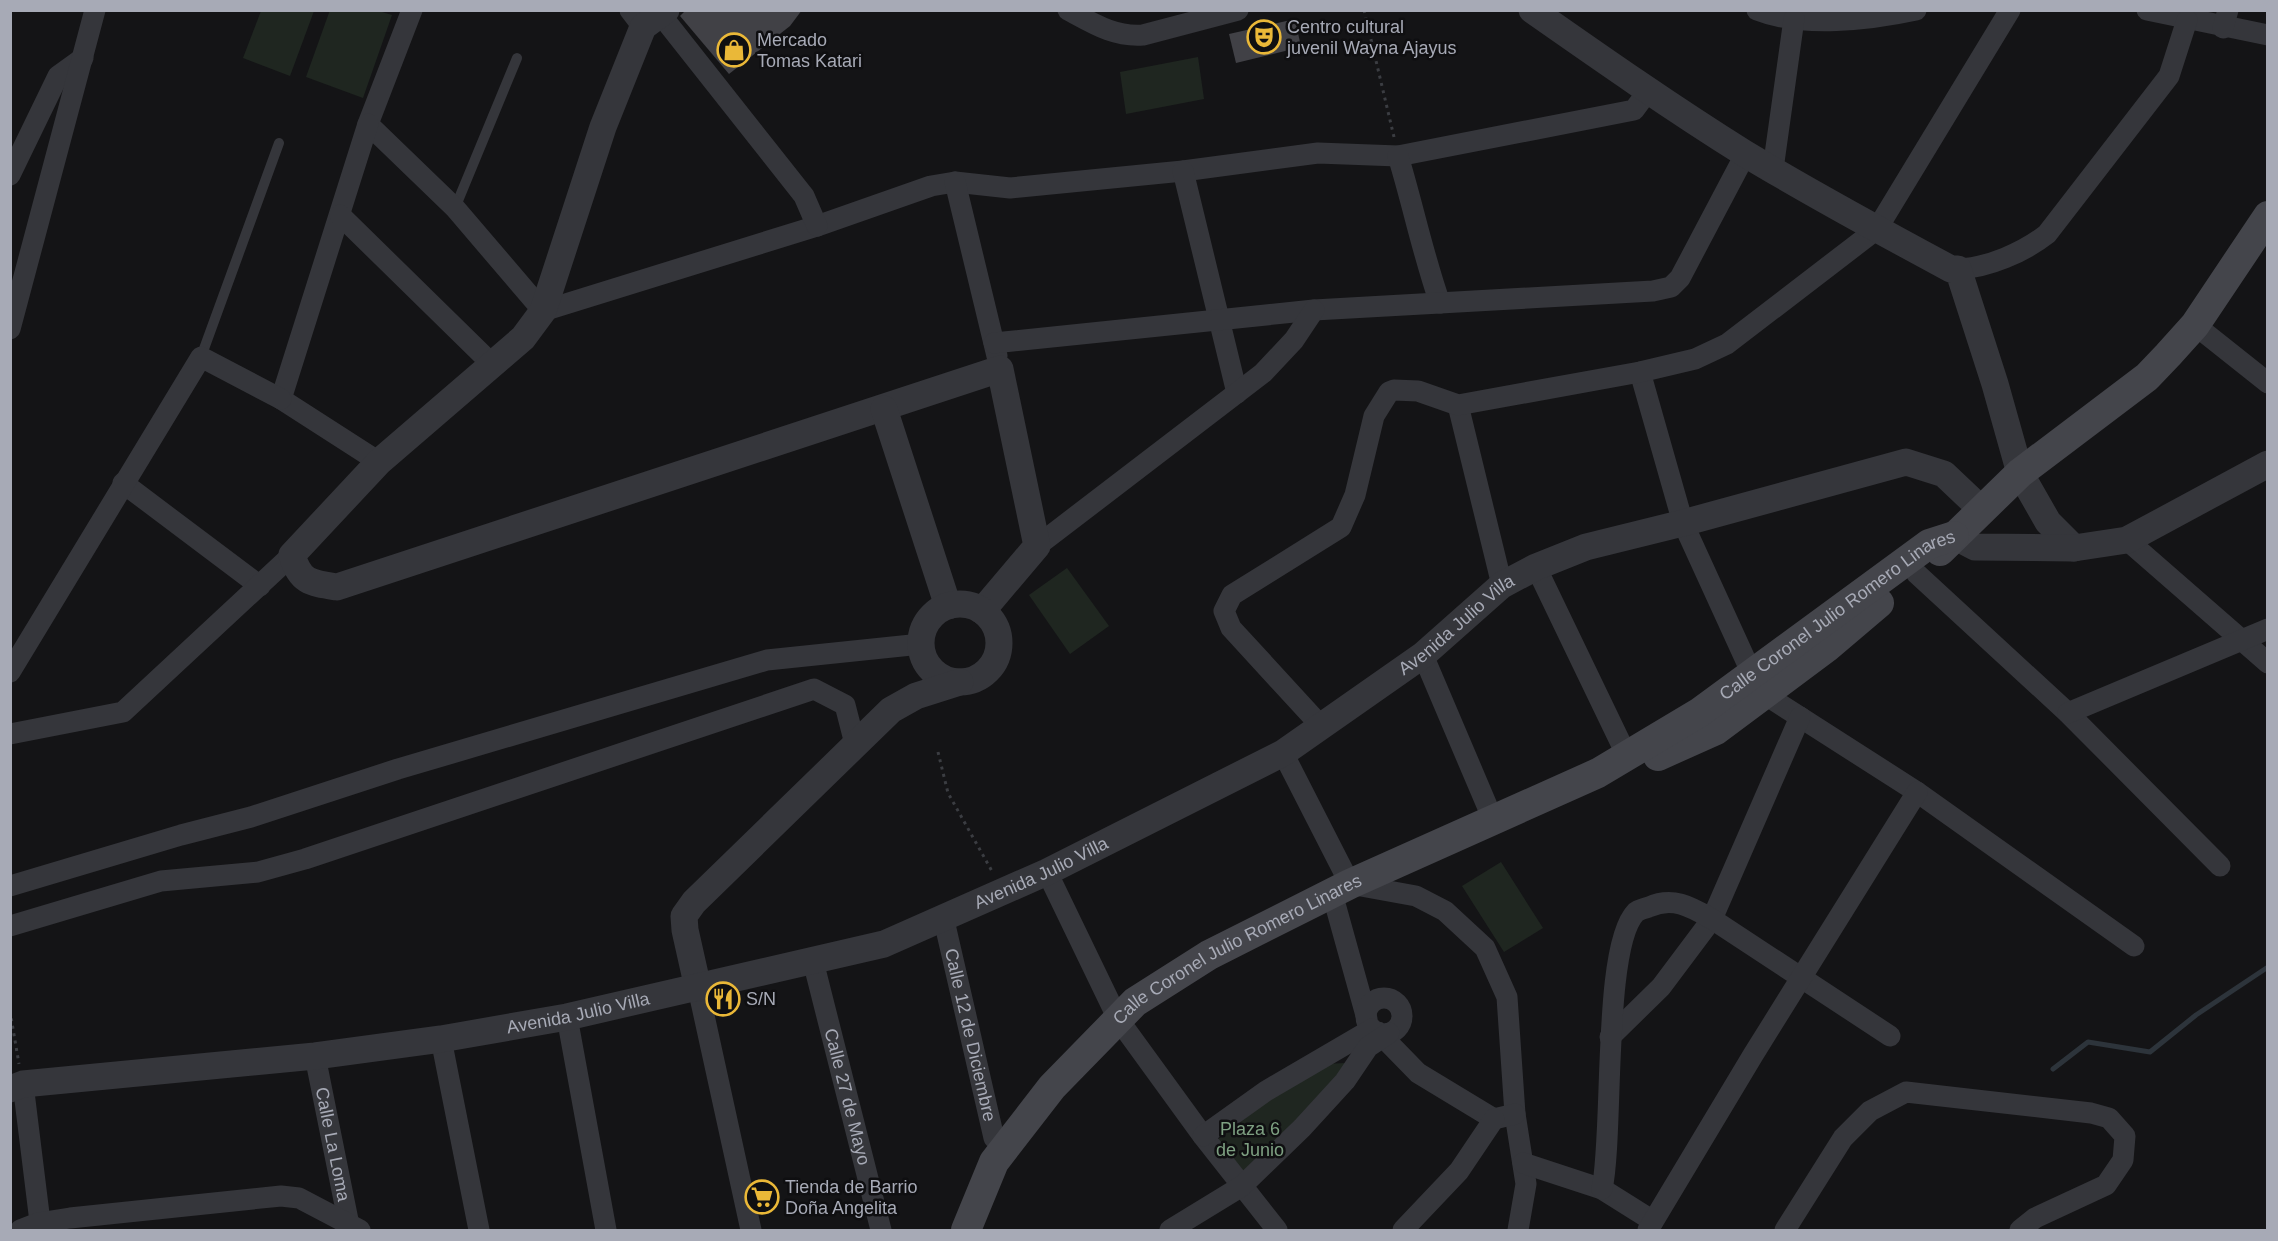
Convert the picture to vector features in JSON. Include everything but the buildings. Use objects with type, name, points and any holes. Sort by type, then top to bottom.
[{"type":"main road","points":[[1954,536],[2020,473],[2147,377],[2195,325],[2268,216]]},
{"type":"main road","name":"Calle Coronel Julio Romero Linares","points":[[966,1230],[994,1162],[1052,1088],[1135,1002],[1209,955],[1341,889],[1494,822],[1598,773],[1700,712],[1826,648],[1916,573],[1954,536]]},
{"type":"main road","name":"Calle Coronel Julio Romero Linares","points":[[1598,773],[1642,764],[1716,730],[1758,684],[1929,544],[1954,536]]},
{"type":"street","points":[[281,399],[368,124],[412,10]]},
{"type":"street","points":[[1068,10],[1112,33],[1129,36],[1143,35],[1238,10]]},
{"type":"street","points":[[1532,10],[1648,91],[1746,153],[1951,269],[1971,269],[2029,247],[2047,234],[2169,76],[2187,20]]},
{"type":"street","points":[[1757,10],[1769,15],[1811,21],[1890,16],[1916,10]]},
{"type":"street","points":[[1321,726],[1231,628],[1224,610],[1232,596],[1341,527],[1355,495],[1374,416],[1389,392],[1394,390],[1418,392],[1458,405],[1640,372],[1695,359],[1727,344],[1877,229],[2010,10]]},
{"type":"street","points":[[2148,10],[2187,20],[2225,19],[2268,35]]},
{"type":"street","points":[[10,329],[83,58],[92,11]]},
{"type":"street","points":[[10,734],[123,712],[292,555],[379,462],[523,338],[543,311],[603,127],[650,16],[804,196],[817,226]]},
{"type":"street","points":[[1773,169],[1794,19]]},
{"type":"street","points":[[10,175],[58,76],[83,58]]},
{"type":"street","points":[[543,311],[817,226],[931,186],[955,182],[1010,188],[1183,171],[1318,153],[1398,156],[1634,110],[1648,91]]},
{"type":"street","points":[[368,124],[455,208],[543,311]]},
{"type":"street","points":[[292,555],[297,572],[312,583],[337,587],[884,409],[997,356],[1219,320],[1314,310],[1653,291],[1671,287],[1680,278],[1746,153]]},
{"type":"street","points":[[1398,156],[1418,221],[1426,264],[1440,303]]},
{"type":"street","points":[[1183,171],[1237,393]]},
{"type":"street","points":[[955,182],[997,356],[1037,546]]},
{"type":"street","points":[[340,215],[492,364]]},
{"type":"street","points":[[1958,269],[1995,384],[2020,473],[2048,522],[2074,548]]},
{"type":"street","points":[[982,612],[1037,546],[1263,373],[1294,340],[1314,310]]},
{"type":"street","points":[[2195,325],[2268,383]]},
{"type":"street","points":[[10,672],[54,604],[123,483],[201,357],[281,399],[379,462]]},
{"type":"street","points":[[1640,372],[1683,523],[1758,684],[1800,717],[1917,792],[2134,946]]},
{"type":"street","points":[[1458,405],[1502,585]]},
{"type":"street","points":[[884,409],[948,606]]},
{"type":"street","name":"Avenida Julio Villa","points":[[16,1086],[315,1056],[441,1039],[567,1017],[884,944],[1047,872],[1283,753],[1423,655],[1502,585],[1536,567],[1586,547],[1906,462],[1944,474],[1981,509]]},
{"type":"street","points":[[1954,536],[1975,547],[2074,548],[2127,540],[2268,464]]},
{"type":"street","points":[[123,483],[260,586]]},
{"type":"street","points":[[2127,540],[2241,642],[2268,663]]},
{"type":"street","points":[[1536,567],[1627,756]]},
{"type":"street","points":[[1916,573],[2068,713],[2220,866]]},
{"type":"street","points":[[751,1230],[685,930],[684,916],[694,902],[891,710],[916,696],[980,677],[990,668],[997,657],[999,643],[997,630],[982,612],[972,606],[948,606],[929,619],[923,631],[922,651],[891,710]]},
{"type":"street","points":[[2068,713],[2268,629]]},
{"type":"street","points":[[922,651],[931,669],[941,677],[960,682]]},
{"type":"street","points":[[10,886],[181,835],[251,818],[398,768],[767,660],[922,651]]},
{"type":"street","points":[[1423,655],[1494,822]]},
{"type":"street","points":[[10,926],[161,881],[258,872],[305,859],[814,689],[845,705],[855,744]]},
{"type":"street","points":[[1610,1036],[1661,987],[1712,919],[1800,717]]},
{"type":"street","points":[[1283,753],[1341,889],[1358,987],[1378,1030],[1418,1073],[1494,1119]]},
{"type":"street","points":[[1523,1163],[1602,1189],[1651,1226],[1802,976],[1917,792]]},
{"type":"street","points":[[1047,872],[1118,1019],[1203,1136],[1277,1230]]},
{"type":"street","points":[[1341,889],[1416,896],[1445,911],[1485,948],[1507,998],[1515,1114],[1526,1184],[1518,1230]]},
{"type":"street","points":[[1602,1189],[1607,1164],[1610,1036],[1617,968],[1626,932],[1636,912],[1660,902],[1682,903],[1712,919],[1802,976],[1890,1036]]},
{"type":"street","name":"Calle 12 de Diciembre","points":[[943,916],[994,1138],[1004,1149]]},
{"type":"street","name":"Calle 27 de Mayo","points":[[813,961],[881,1230]]},
{"type":"street","points":[[1203,1136],[1266,1090],[1378,1030],[1399,1026],[1402,1015],[1398,1004],[1358,987]]},
{"type":"street","points":[[1378,1030],[1368,1008],[1382,998]]},
{"type":"street","points":[[567,1017],[606,1230]]},
{"type":"street","points":[[1170,1230],[1242,1186],[1302,1128],[1345,1081],[1378,1030]]},
{"type":"street","points":[[441,1039],[479,1230]]},
{"type":"street","name":"Calle La Loma","points":[[315,1056],[352,1228]]},
{"type":"street","points":[[16,1086],[33,1228],[281,1196],[299,1198],[352,1228]]},
{"type":"street","points":[[1785,1230],[1843,1138],[1870,1111],[1906,1092],[2091,1113],[2109,1118],[2125,1136],[2123,1160],[2106,1185],[2035,1218],[2020,1230]]},
{"type":"street","points":[[1404,1230],[1459,1171],[1494,1119],[1515,1114]]},
{"type":"lane","points":[[455,208],[517,58]]},
{"type":"lane","points":[[201,357],[279,143]]},
{"type":"path","points":[[1364,10],[1398,156]]},
{"type":"path","points":[[938,752],[948,793],[1003,891]]},
{"type":"path","points":[[10,1011],[16,1086]]},
{"type":"green space","points":[[330,10],[379,11],[392,15],[363,98],[306,77]]},
{"type":"green space","points":[[261,11],[314,11],[290,76],[243,58]]},
{"type":"green space","points":[[1198,57],[1204,99],[1126,114],[1120,72]]},
{"type":"green space","points":[[1067,568],[1109,626],[1070,654],[1029,595]]},
{"type":"green space","points":[[1501,862],[1543,928],[1504,952],[1462,886]]},
{"type":"green space","name":"Plaza 6 de Junio","points":[[1345,1063],[1339,1079],[1240,1174],[1217,1140],[1270,1099],[1325,1064]]},
{"type":"waterway","points":[[2053,1069],[2088,1042],[2150,1052],[2196,1015],[2268,967]]},
{"type":"place","name":"Centro cultural juvenil Wayna Ajayus","points":[[1264,37]]},
{"type":"place","name":"Mercado Tomas Katari","points":[[734,50]]},
{"type":"place","name":"S/N","points":[[723,999]]},
{"type":"place","name":"Tienda de Barrio Doña Angelita","points":[[762,1197]]}]
